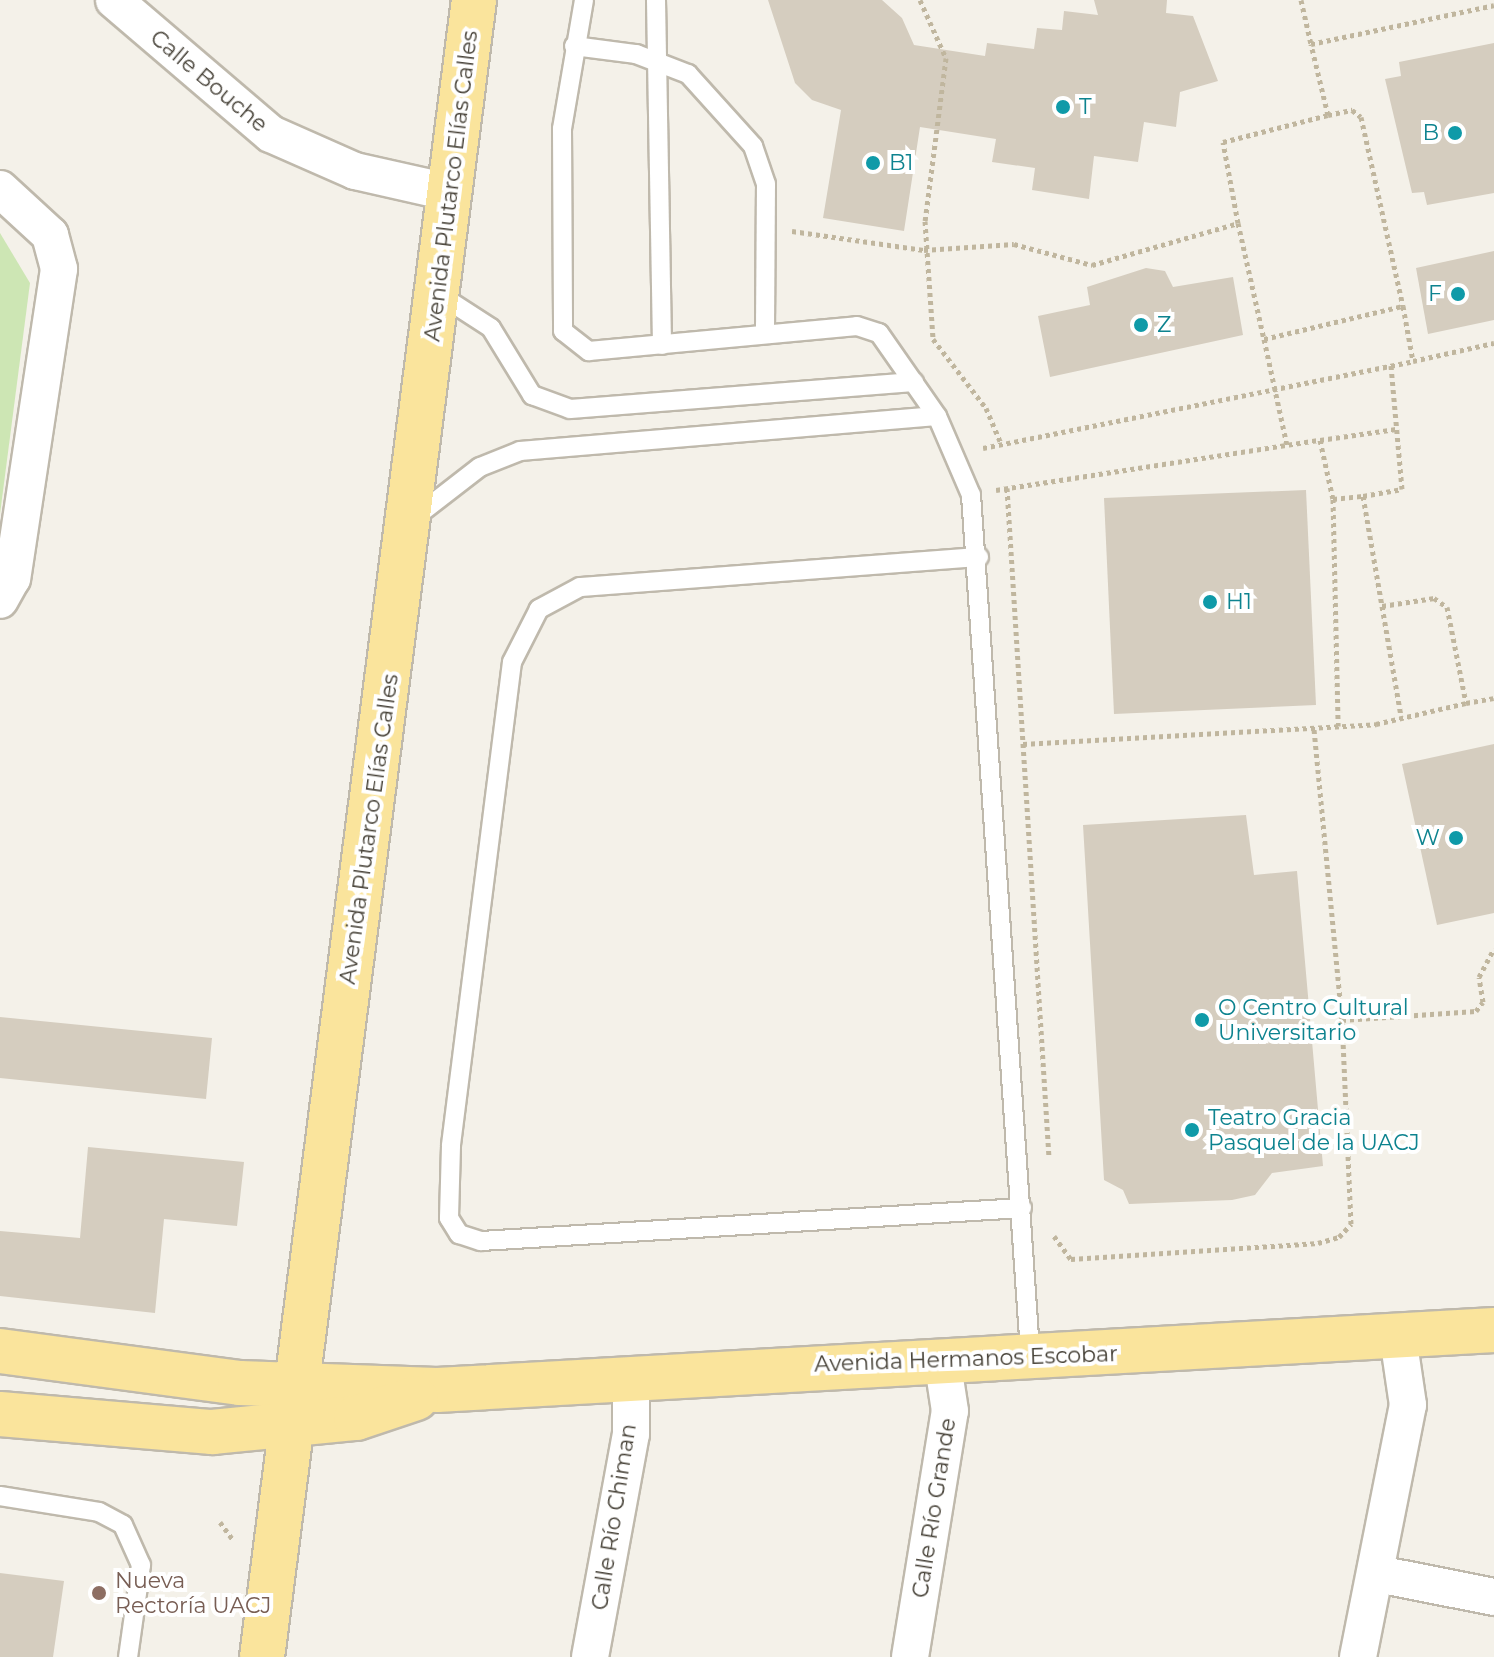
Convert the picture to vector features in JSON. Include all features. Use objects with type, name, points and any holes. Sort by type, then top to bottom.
[{"type":"main road","name":"Avenida Plutarco Elías Calles","points":[[262,1657],[292,1406],[410,521],[474,0]]},
{"type":"main road","name":"Avenida Hermanos Escobar","points":[[0,1351],[356,1418],[437,1390],[1030,1352],[1398,1337],[1494,1330]]},
{"type":"main road","name":"Avenida Hermanos Escobar","points":[[0,1414],[164,1431],[292,1406]]},
{"type":"street","name":"Calle Bouche","points":[[114,0],[271,134],[355,171],[448,192]]},
{"type":"street","points":[[0,189],[50,235],[59,269],[12,578],[0,600]]},
{"type":"street","points":[[1358,1657],[1378,1574],[1408,1405],[1398,1337]]},
{"type":"street","name":"Calle Río Grande","points":[[910,1657],[950,1411],[942,1359]]},
{"type":"street","name":"Calle Río Chiman","points":[[590,1657],[631,1434],[631,1376]]},
{"type":"street","points":[[1378,1574],[1494,1597]]},
{"type":"lane","points":[[584,0],[562,129],[563,331],[589,351],[857,326],[879,333],[937,416],[957,453],[971,495],[979,557],[1030,1352]]},
{"type":"lane","points":[[656,0],[662,345]]},
{"type":"lane","points":[[574,46],[657,62],[703,84],[753,146],[766,184],[765,333]]},
{"type":"lane","points":[[437,293],[491,328],[532,395],[570,409],[914,382]]},
{"type":"lane","points":[[410,521],[480,467],[520,451],[937,416]]},
{"type":"lane","points":[[979,557],[580,587],[539,609],[510,674],[451,1146],[449,1218],[459,1234],[481,1241],[1022,1208]]},
{"type":"lane","points":[[0,1496],[99,1512],[123,1525],[141,1565],[128,1657]]},
{"type":"path","points":[[920,0],[946,58],[924,250],[933,339],[986,408],[1001,444]]},
{"type":"path","points":[[1301,0],[1328,115]]},
{"type":"path","points":[[1311,44],[1494,5]]},
{"type":"path","points":[[1287,445],[1223,142],[1352,110],[1361,117],[1413,361]]},
{"type":"path","points":[[765,226],[924,250],[1014,244],[1092,265],[1238,223]]},
{"type":"path","points":[[1264,339],[1403,306]]},
{"type":"path","points":[[957,453],[1494,343]]},
{"type":"path","points":[[1333,499],[1402,489],[1391,365]]},
{"type":"path","points":[[971,495],[1396,429]]},
{"type":"path","points":[[1320,440],[1333,499],[1338,726]]},
{"type":"path","points":[[1007,488],[1050,1163]]},
{"type":"path","points":[[1363,496],[1401,716]]},
{"type":"path","points":[[1382,606],[1434,598],[1447,607],[1466,703]]},
{"type":"path","points":[[1023,744],[1338,726],[1494,698]]},
{"type":"path","points":[[1054,1224],[1055,1240],[1071,1259],[1339,1237],[1351,1224],[1342,1020],[1314,727]]},
{"type":"path","points":[[1342,1020],[1476,1011],[1483,1002],[1479,977],[1494,949]]},
{"type":"green space","points":[[0,233],[30,283],[0,514]]},
{"type":"building","points":[[768,0],[882,0],[902,18],[914,45],[985,56],[987,43],[1034,49],[1037,28],[1062,30],[1064,11],[1098,15],[1094,0],[1167,0],[1166,13],[1193,16],[1218,81],[1180,92],[1176,127],[1144,122],[1138,162],[1094,156],[1089,199],[1032,190],[1035,168],[992,162],[996,139],[920,127],[904,231],[823,218],[841,110],[812,100],[795,83]]},
{"type":"building","name":"B","points":[[1494,43],[1494,193],[1427,205],[1424,192],[1412,193],[1385,79],[1401,76],[1399,62]]},
{"type":"building","name":"F","points":[[1494,251],[1494,320],[1428,334],[1416,268]]},
{"type":"building","name":"Z","points":[[1146,268],[1165,271],[1173,287],[1233,277],[1243,335],[1050,377],[1038,316],[1090,305],[1087,287]]},
{"type":"building","name":"H1","points":[[1306,490],[1316,705],[1114,714],[1104,498]]},
{"type":"building","name":"W","points":[[1494,744],[1494,913],[1437,925],[1402,764]]},
{"type":"building","name":"O Centro Cultural Universitario","points":[[1246,815],[1254,875],[1297,871],[1323,1166],[1272,1173],[1255,1195],[1232,1200],[1129,1204],[1123,1190],[1104,1180],[1083,825]]},
{"type":"building","points":[[0,1017],[212,1038],[206,1099],[0,1078]]},
{"type":"building","points":[[88,1147],[244,1162],[237,1226],[164,1219],[155,1313],[0,1296],[0,1231],[80,1238]]},
{"type":"building","name":"Nueva Rectoría UACJ","points":[[0,1573],[64,1581],[53,1657],[0,1657]]},
{"type":"place","name":"T","points":[[1063,107]]},
{"type":"place","name":"B","points":[[1455,133]]},
{"type":"place","name":"B1","points":[[873,163]]},
{"type":"place","name":"F","points":[[1458,294]]},
{"type":"place","name":"Z","points":[[1141,325]]},
{"type":"place","name":"H1","points":[[1210,602]]},
{"type":"place","name":"W","points":[[1456,838]]},
{"type":"place","name":"O Centro Cultural Universitario","points":[[1202,1020]]},
{"type":"place","name":"Teatro Gracia Pasquel de la UACJ","points":[[1192,1130]]},
{"type":"place","name":"Nueva Rectoría UACJ","points":[[99,1593]]}]
